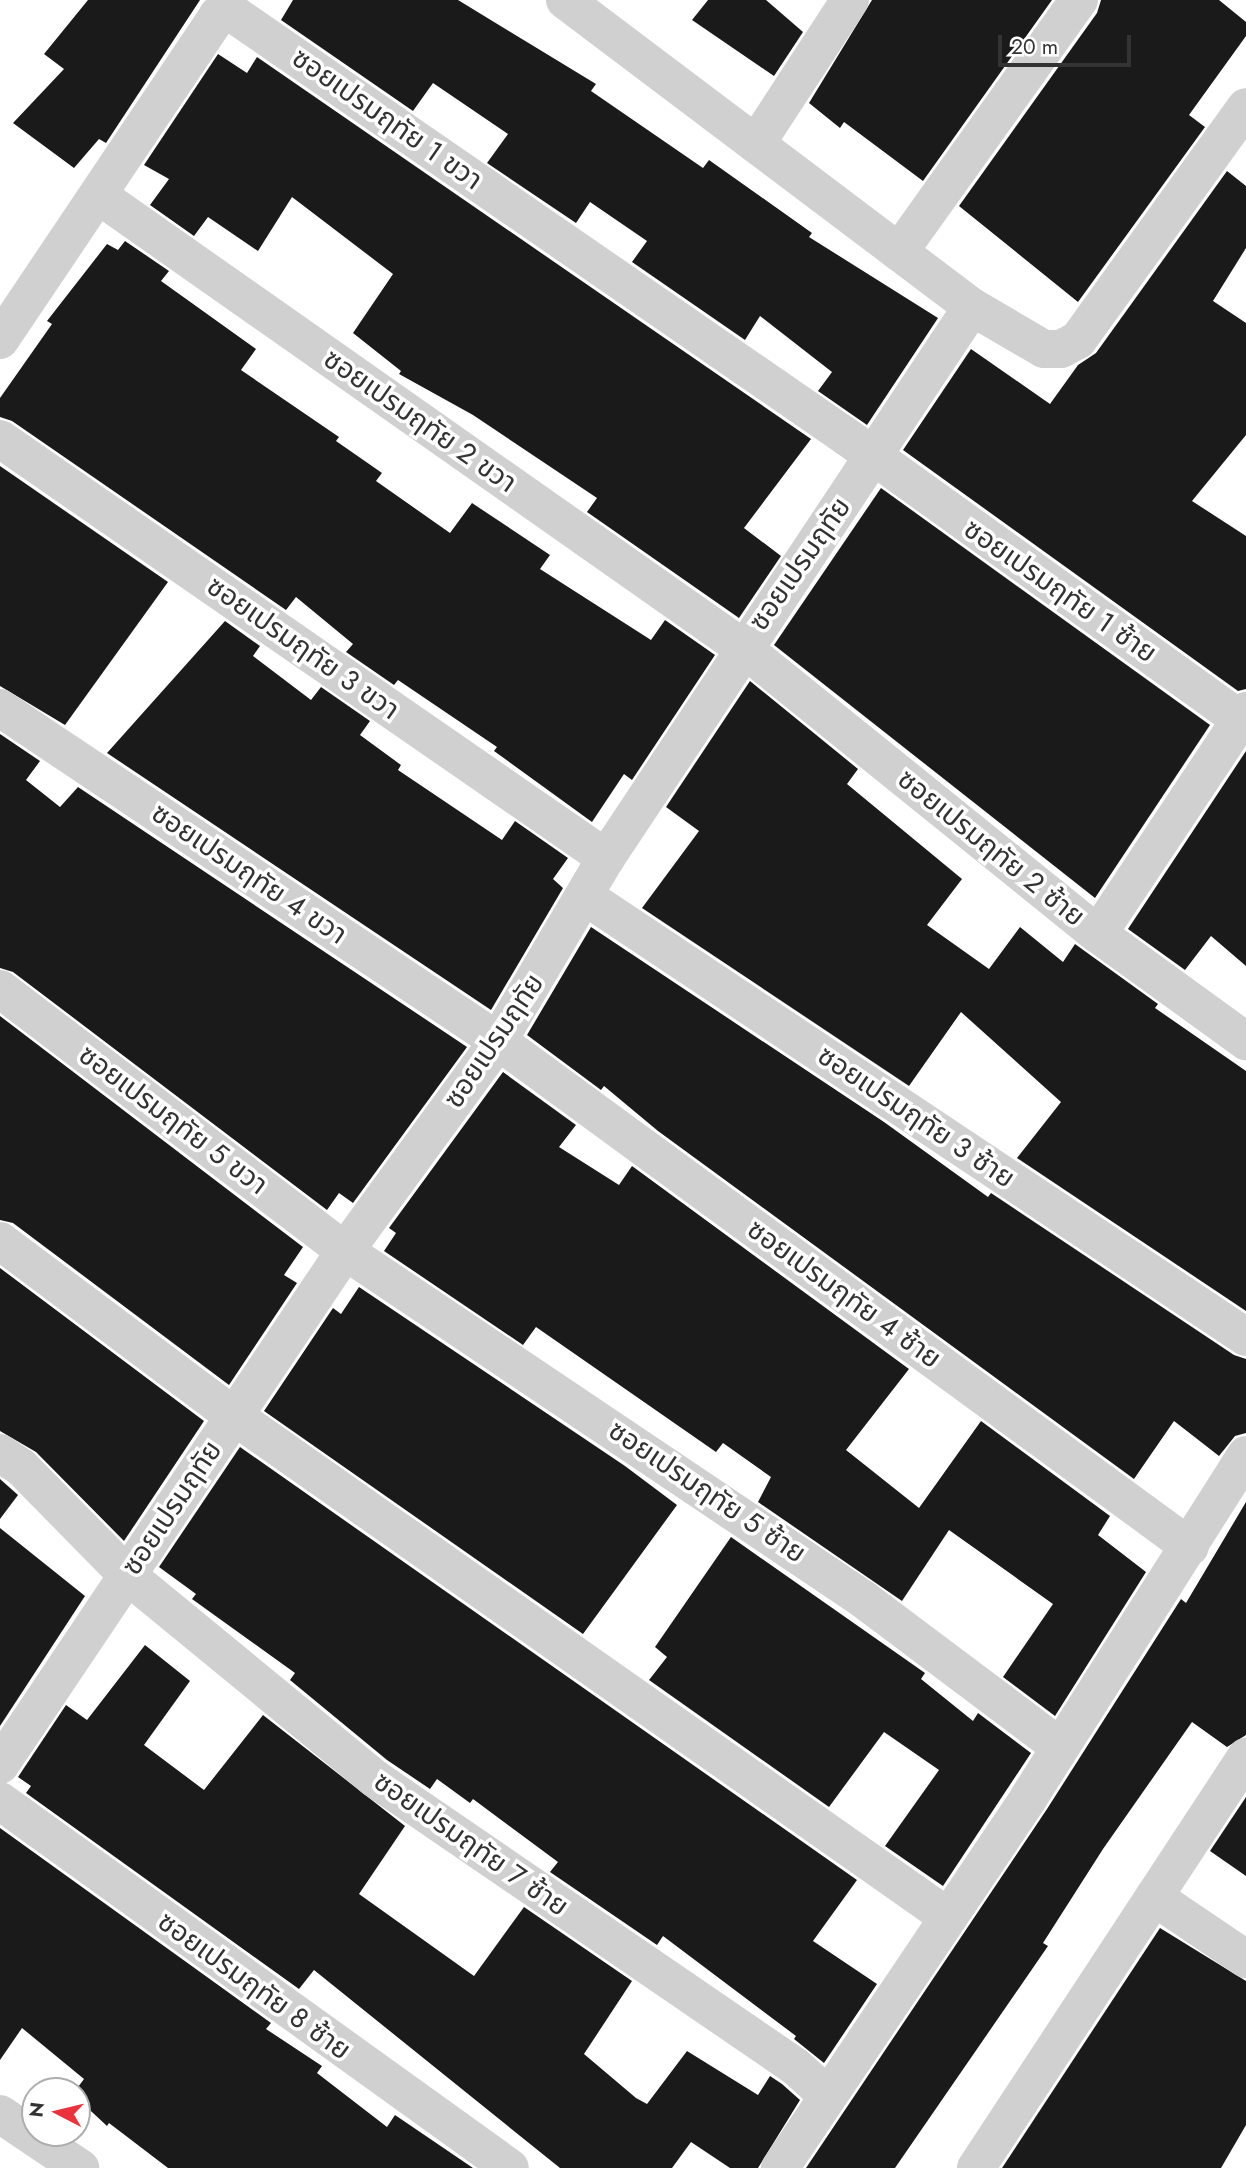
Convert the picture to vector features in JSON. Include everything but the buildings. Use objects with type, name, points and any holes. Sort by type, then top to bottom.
[{"type":"street","points":[[756,144],[850,0]]},
{"type":"street","points":[[899,252],[1079,0]]},
{"type":"street","points":[[586,6],[756,144],[972,307],[1045,349],[1061,349],[1077,340],[1246,107]]},
{"type":"street","name":"ซอยเปรมฤทัย 1 ขวา","points":[[0,340],[218,15],[235,15],[873,459]]},
{"type":"street","name":"ซอยเปรมฤทัย 2 ขวา","points":[[98,195],[743,648]]},
{"type":"street","name":"ซอยเปรมฤทัย","points":[[0,1765],[345,1251],[498,1041],[586,897],[606,858],[972,307]]},
{"type":"street","name":"ซอยเปรมฤทัย 3 ขวา","points":[[0,439],[606,858]]},
{"type":"street","name":"ซอยเปรมฤทัย 1 ซ้าย","points":[[873,459],[1244,718]]},
{"type":"street","name":"ซอยเปรมฤทัย 2 ซ้าย","points":[[743,648],[1098,934],[1246,1041]]},
{"type":"street","name":"ซอยเปรมฤทัย 4 ขวา","points":[[0,708],[498,1041]]},
{"type":"street","points":[[1098,934],[1244,718]]},
{"type":"street","name":"ซอยเปรมฤทัย 3 ซ้าย","points":[[586,897],[1246,1337]]},
{"type":"street","name":"ซอยเปรมฤทัย 5 ขวา","points":[[0,989],[345,1251]]},
{"type":"street","name":"ซอยเปรมฤทัย 4 ซ้าย","points":[[498,1041],[1190,1547]]},
{"type":"street","points":[[0,1241],[234,1416],[948,1917]]},
{"type":"street","name":"ซอยเปรมฤทัย 5 ซ้าย","points":[[345,1251],[863,1599],[1060,1747]]},
{"type":"street","name":"ซอยเปรมฤทัย 7 ซ้าย","points":[[0,1453],[21,1467],[127,1575],[374,1778],[796,2067],[828,2096]]},
{"type":"street","points":[[780,2168],[1060,1747],[1190,1547],[1246,1455]]},
{"type":"street","points":[[976,2168],[1246,1757]]},
{"type":"street","name":"ซอยเปรมฤทัย 8 ซ้าย","points":[[0,1801],[510,2168]]},
{"type":"street","points":[[1154,1897],[1246,1959]]},
{"type":"street","points":[[0,2113],[80,2168]]}]
